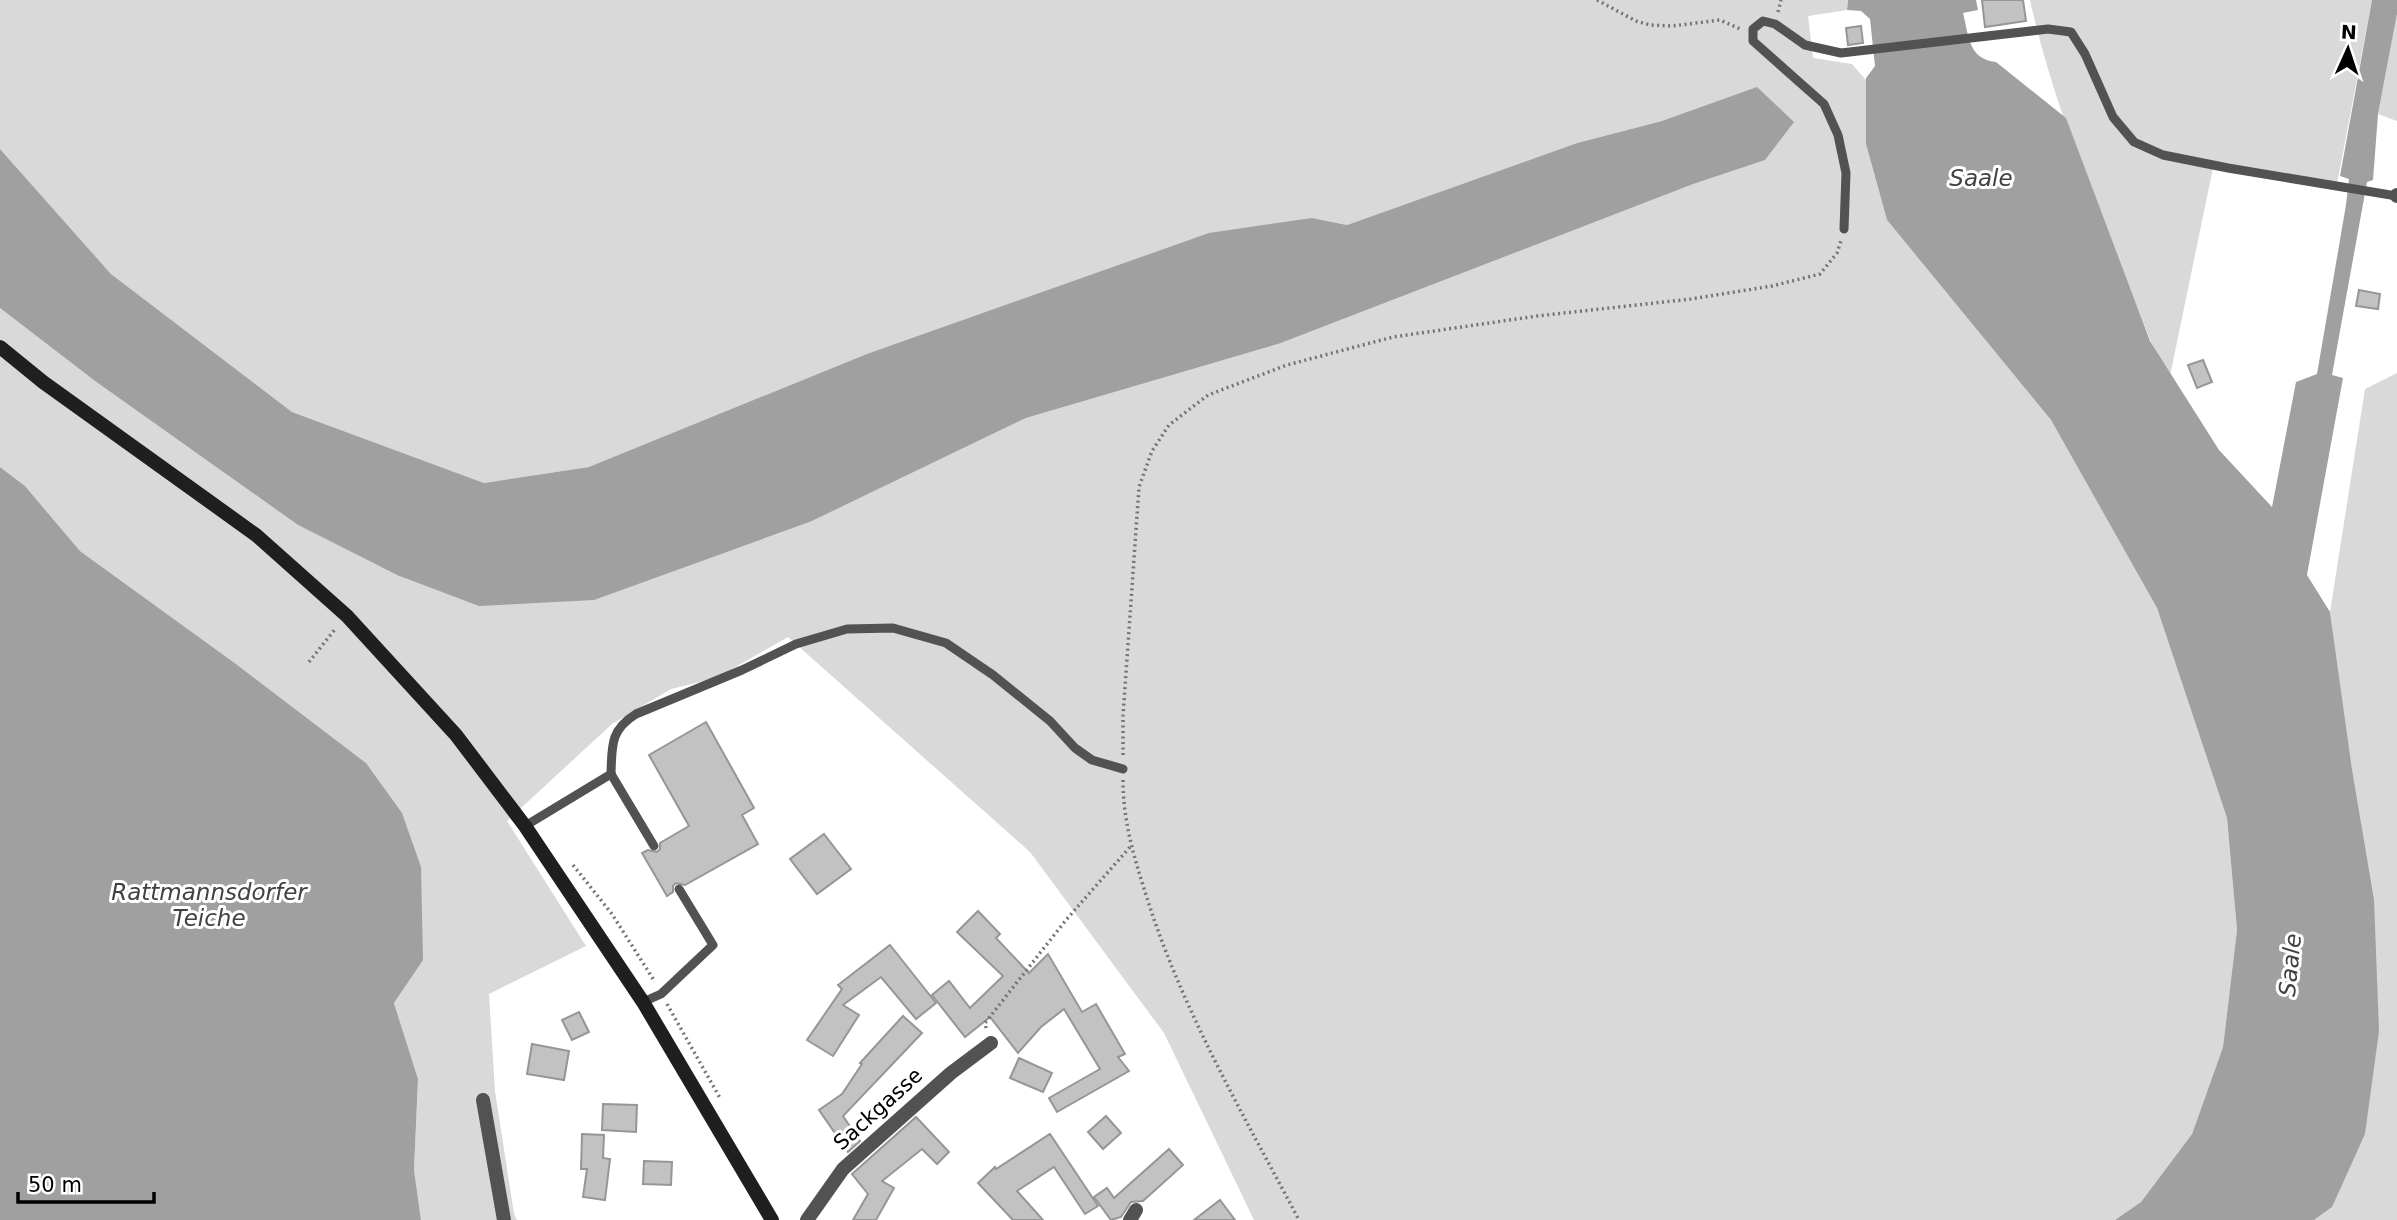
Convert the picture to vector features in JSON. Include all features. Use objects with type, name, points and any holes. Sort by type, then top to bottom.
[{"type":"main road","points":[[0,347],[43,382],[256,535],[347,615],[456,735],[526,826],[643,1002],[772,1220]]},
{"type":"street","name":"Sackgasse","points":[[807,1220],[842,1169],[951,1073],[990,1043]]},
{"type":"street","points":[[483,1100],[504,1220]]},
{"type":"lane","points":[[1844,229],[1846,173],[1838,135],[1824,104],[1753,41],[1751,34],[1757,24],[1769,21],[1805,45],[1841,53],[2048,29],[2071,32],[2085,54],[2113,117],[2134,142],[2163,155],[2397,195]]},
{"type":"lane","points":[[654,846],[611,774],[613,739],[626,720],[636,713],[743,670],[796,644],[846,629],[893,628],[946,643],[1050,722],[1075,748],[1092,760],[1123,769]]},
{"type":"lane","points":[[526,826],[611,774]]},
{"type":"lane","points":[[643,1002],[662,994],[713,945],[679,889]]},
{"type":"path","points":[[1597,0],[1636,21],[1650,25],[1672,26],[1720,20],[1751,34]]},
{"type":"path","points":[[1299,1220],[1210,1054],[1157,929],[1131,846],[1123,807],[1123,716],[1139,487],[1152,451],[1169,425],[1208,395],[1287,365],[1393,337],[1537,316],[1692,299],[1772,286],[1820,274],[1837,253],[1844,229]]},
{"type":"path","points":[[309,662],[347,615]]},
{"type":"path","points":[[990,1043],[985,1023],[1066,920],[1131,846]]},
{"type":"shaded area","points":[[0,0],[1848,0],[1847,10],[1808,16],[1813,58],[1852,64],[1866,80],[1866,144],[1887,220],[2051,420],[2157,608],[2227,818],[2237,930],[2223,1047],[2192,1134],[2141,1202],[2115,1220],[1254,1220],[1164,1033],[1030,852],[788,637],[716,678],[671,689],[612,724],[507,821],[586,946],[489,994],[495,1091],[517,1220],[421,1220],[414,1170],[418,1079],[394,1003],[423,959],[366,763],[236,664],[80,551],[25,486],[0,467],[0,308],[95,381],[298,525],[397,575],[812,521],[1026,418],[1278,344],[1662,121],[1577,143],[1347,225],[1312,218],[589,467],[484,483],[292,412],[111,274],[0,149]]},
{"type":"shaded area","points":[[2030,0],[2372,0],[2337,184],[2213,168],[2170,376],[2151,342],[2068,131]]},
{"type":"shaded area","points":[[2397,14],[2397,121],[2378,114]]},
{"type":"shaded area","points":[[2397,373],[2397,1220],[2314,1220],[2332,1207],[2374,898],[2352,769],[2330,612],[2365,389]]},
{"type":"water","name":"Saale","points":[[1848,0],[1976,0],[1978,10],[1963,13],[1971,45],[1980,56],[1996,62],[2066,118],[2150,341],[2219,450],[2272,507],[2296,382],[2317,374],[2346,205],[2349,179],[2340,176],[2372,0],[2397,0],[2397,14],[2378,114],[2373,180],[2367,182],[2332,375],[2343,378],[2307,575],[2330,612],[2374,899],[2379,1031],[2365,1134],[2332,1207],[2314,1220],[2115,1220],[2141,1202],[2192,1134],[2223,1047],[2237,930],[2227,818],[2157,608],[2051,420],[1887,220],[1866,144],[1866,78],[1875,66],[1870,19],[1861,11],[1847,10]]},
{"type":"water","points":[[1757,87],[1794,122],[1765,160],[1693,184],[1278,344],[1026,418],[812,521],[594,600],[479,606],[397,575],[298,525],[95,381],[0,308],[0,149],[111,274],[292,412],[484,483],[589,467],[867,354],[1209,233],[1312,218],[1347,225],[1577,143],[1662,121]]},
{"type":"water","name":"Rattmannsdorfer Teiche","points":[[0,467],[25,486],[80,551],[236,664],[366,763],[402,813],[421,867],[423,960],[394,1003],[418,1079],[414,1170],[421,1220],[0,1220]]},
{"type":"building","points":[[1982,0],[2023,0],[2026,21],[1985,27]]},
{"type":"building","points":[[1861,26],[1863,43],[1848,45],[1846,28]]},
{"type":"building","points":[[2359,290],[2380,294],[2378,309],[2356,306]]},
{"type":"building","points":[[2203,360],[2212,382],[2197,388],[2188,365]]},
{"type":"building","points":[[706,722],[754,808],[742,815],[758,844],[685,885],[676,883],[673,892],[667,896],[642,853],[648,850],[657,852],[660,843],[689,826],[649,755]]},
{"type":"building","points":[[824,834],[851,869],[817,894],[790,859]]},
{"type":"building","points":[[978,911],[1000,934],[996,938],[1029,973],[1048,954],[1082,1012],[1096,1004],[1125,1054],[1118,1057],[1129,1071],[1057,1112],[1049,1098],[1100,1069],[1064,1009],[1041,1027],[1018,1053],[990,1017],[965,1037],[932,995],[949,981],[970,1008],[1003,976],[957,932]]},
{"type":"building","points":[[890,945],[936,1003],[916,1019],[881,977],[843,1005],[859,1015],[833,1056],[807,1040],[842,989],[838,985]]},
{"type":"building","points":[[579,1012],[589,1032],[572,1040],[562,1020]]},
{"type":"building","points":[[903,1016],[922,1033],[843,1116],[860,1141],[848,1152],[819,1110],[842,1094],[862,1064],[860,1063]]},
{"type":"building","points":[[532,1044],[569,1051],[564,1080],[527,1074]]},
{"type":"building","points":[[1019,1058],[1052,1073],[1043,1092],[1010,1078]]},
{"type":"building","points":[[603,1104],[637,1105],[636,1132],[602,1130]]},
{"type":"building","points":[[1106,1116],[1121,1133],[1103,1149],[1088,1132]]},
{"type":"building","points":[[916,1117],[949,1152],[937,1164],[922,1149],[882,1181],[894,1188],[876,1220],[853,1220],[868,1194],[852,1174]]},
{"type":"building","points":[[582,1134],[604,1135],[603,1158],[610,1159],[605,1200],[583,1197],[587,1169],[581,1169]]},
{"type":"building","points":[[1050,1134],[1098,1206],[1085,1214],[1054,1167],[1017,1191],[1043,1220],[1013,1220],[978,1183],[995,1167],[996,1169]]},
{"type":"building","points":[[1169,1149],[1183,1165],[1143,1201],[1131,1202],[1121,1217],[1111,1220],[1094,1197],[1107,1188],[1114,1198]]},
{"type":"building","points":[[644,1161],[672,1162],[671,1185],[643,1184]]},
{"type":"building","points":[[1220,1200],[1235,1220],[1194,1220]]}]
